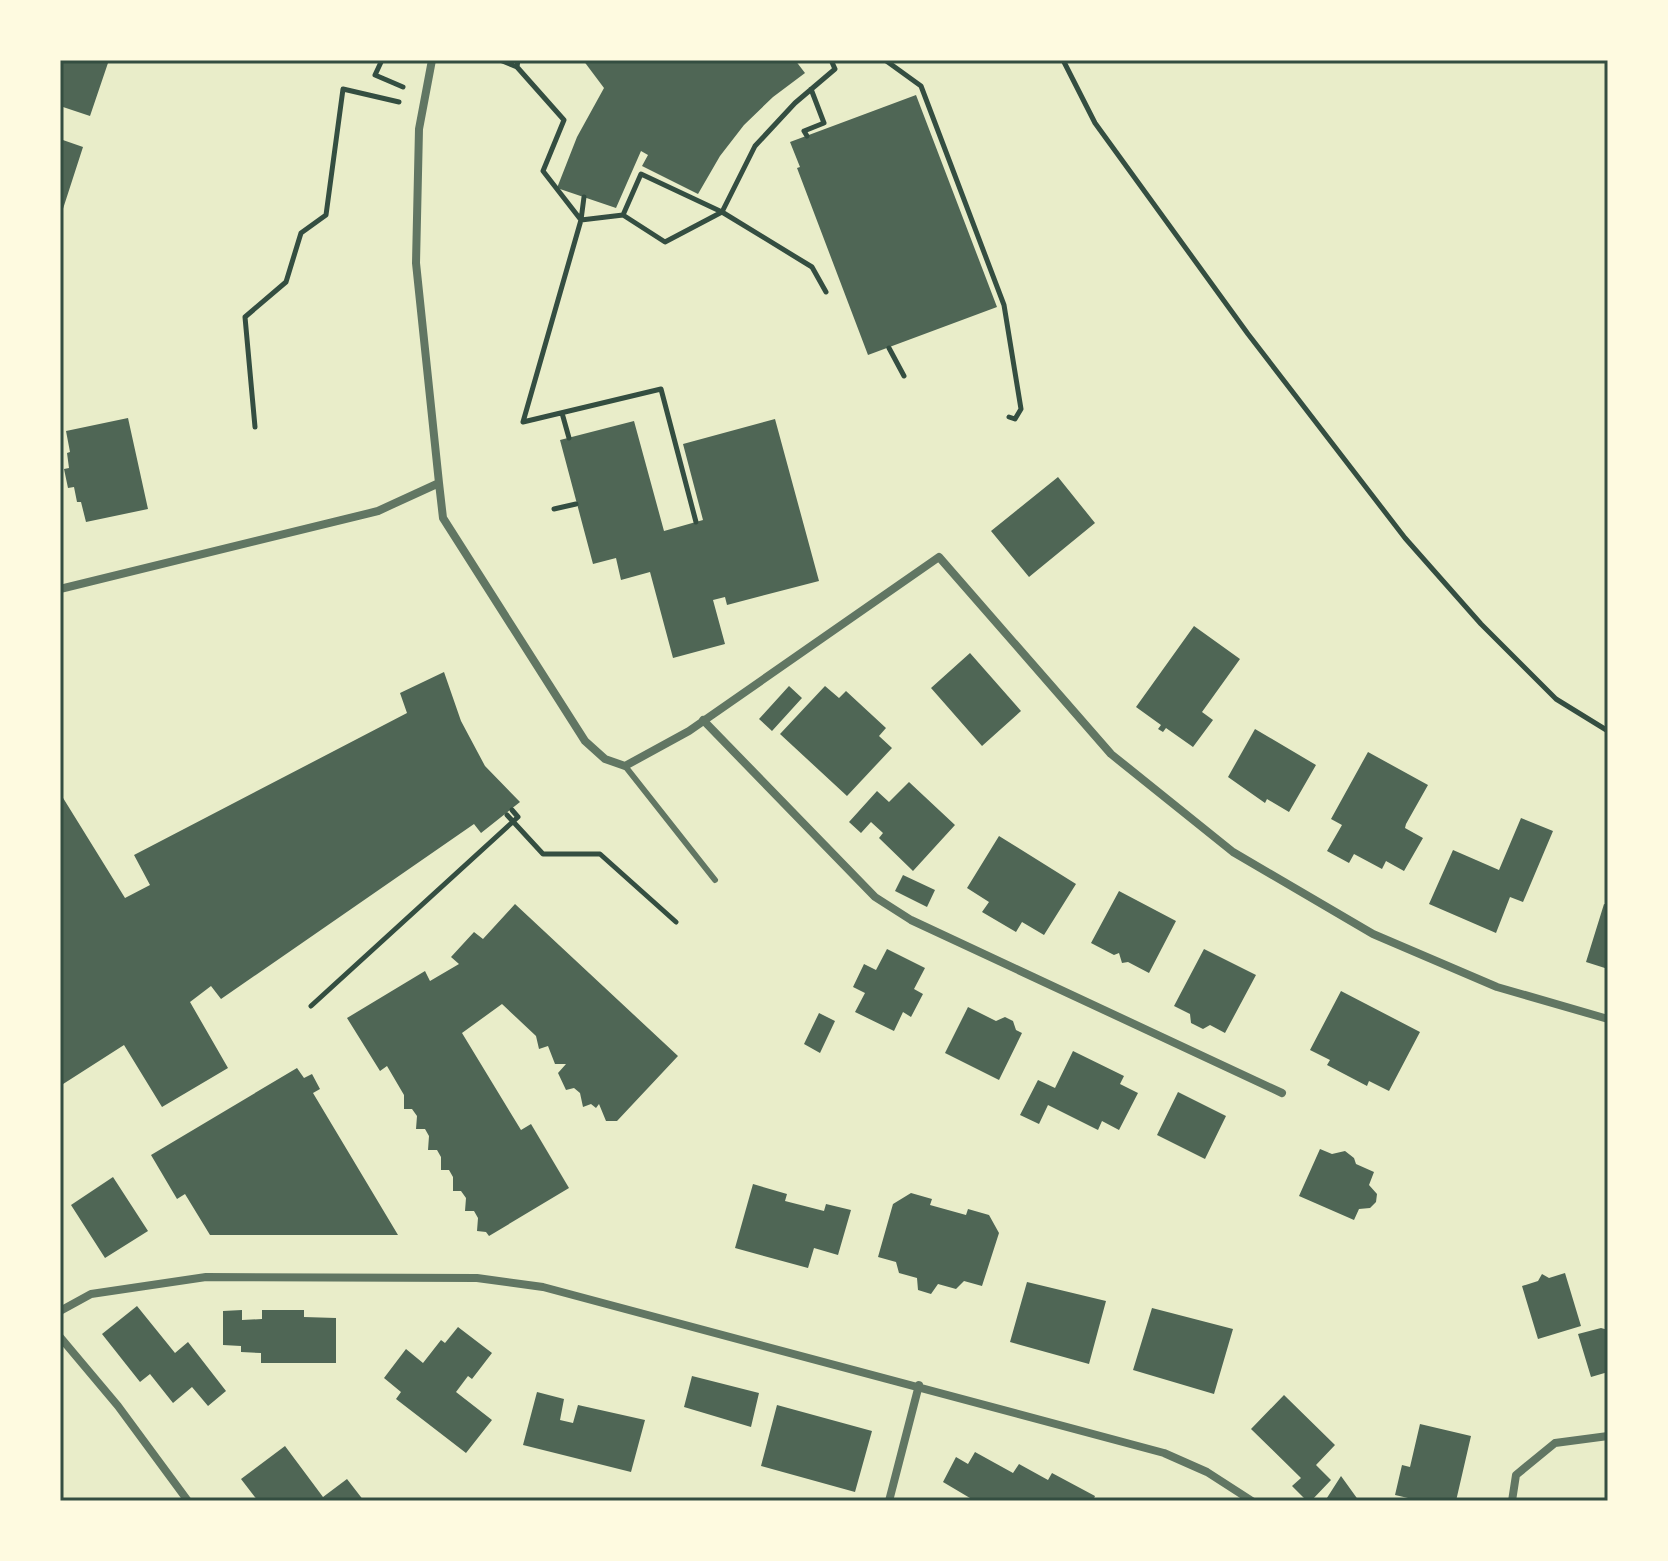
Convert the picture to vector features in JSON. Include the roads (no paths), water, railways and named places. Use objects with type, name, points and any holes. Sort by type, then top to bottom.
[{"type":"street","points":[[432,60],[419,129],[416,263],[443,518],[585,741],[605,759],[625,766],[703,720],[939,557],[1111,754],[1233,852],[1373,934],[1497,987],[1608,1019]]},
{"type":"street","points":[[60,589],[378,511],[439,483]]},
{"type":"street","points":[[703,720],[875,897],[911,920],[1282,1093]]},
{"type":"street","points":[[60,1311],[91,1294],[206,1277],[477,1278],[543,1287],[919,1385],[1164,1453],[1207,1472],[1252,1501]]},
{"type":"street","points":[[60,1337],[118,1406],[188,1501]]},
{"type":"street","points":[[889,1501],[919,1385]]},
{"type":"street","points":[[1512,1501],[1516,1475],[1555,1443],[1608,1436]]},
{"type":"lane","points":[[625,766],[715,880]]}]
